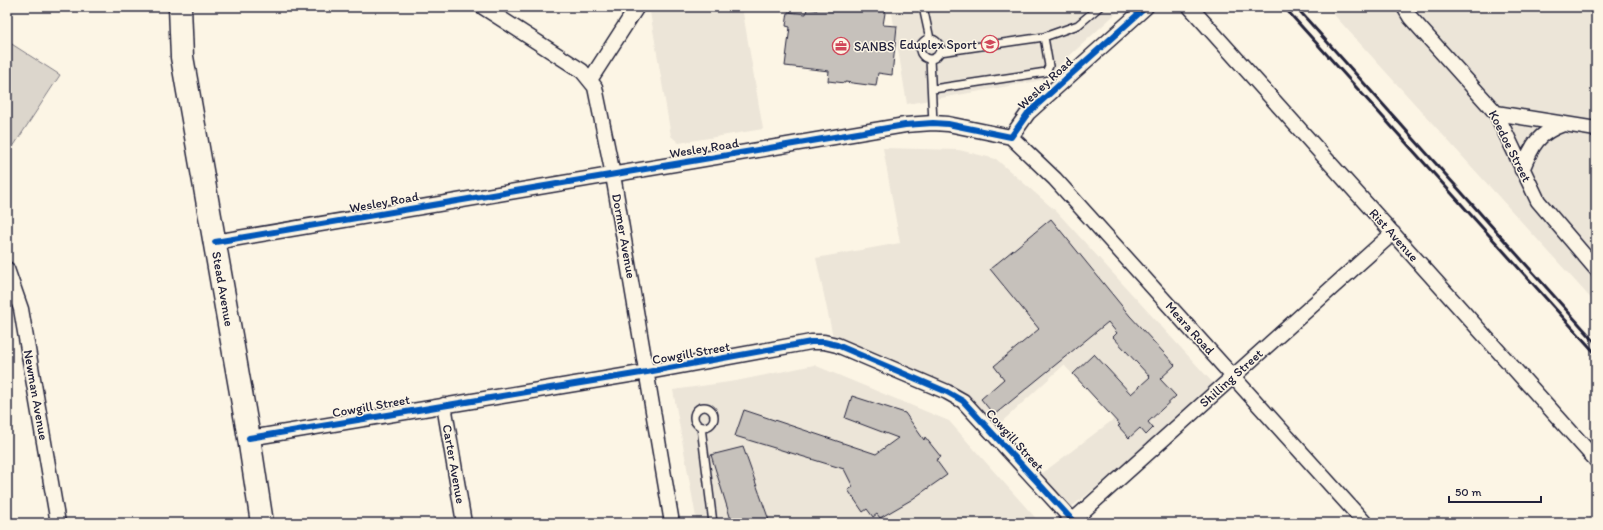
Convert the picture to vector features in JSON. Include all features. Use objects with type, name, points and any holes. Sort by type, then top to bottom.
[{"type":"main road","name":"Stead Avenue","points":[[180,7],[182,57],[249,438],[262,523]]},
{"type":"street","name":"Dormer Avenue","points":[[483,7],[582,71],[595,87],[613,175],[672,523]]},
{"type":"street","points":[[590,80],[637,7]]},
{"type":"street","name":"Wesley Road","points":[[215,242],[905,125],[933,123],[961,126],[1011,137],[1028,113],[1146,7]]},
{"type":"street","name":"Koedoe Street","points":[[1404,7],[1410,17],[1496,113],[1522,170],[1541,206],[1596,269]]},
{"type":"street","name":"Rist Avenue","points":[[1192,9],[1596,460]]},
{"type":"street","points":[[1496,113],[1596,129]]},
{"type":"street","points":[[1522,170],[1531,148],[1539,138],[1555,127],[1564,124]]},
{"type":"street","name":"Meara Road","points":[[1011,137],[1055,179],[1365,523]]},
{"type":"street","name":"Shilling Street","points":[[1073,522],[1393,233]]},
{"type":"street","name":"Newman Avenue","points":[[7,269],[21,309],[58,523]]},
{"type":"street","name":"Cowgill Street","points":[[249,438],[647,372],[811,342],[824,342],[836,345],[947,392],[963,401],[1073,522]]},
{"type":"street","name":"Carter Avenue","points":[[444,405],[464,523]]},
{"type":"lane","points":[[923,7],[930,39]]},
{"type":"lane","points":[[930,39],[922,43],[920,49],[922,55],[930,59],[936,57],[940,52],[1044,36],[1078,25],[1099,7]]},
{"type":"lane","points":[[933,89],[1046,72],[1049,66],[1044,36]]},
{"type":"lane","points":[[930,39],[938,43],[940,52]]},
{"type":"lane","points":[[930,59],[933,89],[933,123]]},
{"type":"lane","points":[[701,426],[714,523]]},
{"type":"shaded area","points":[[653,7],[742,7],[763,129],[679,143],[671,136],[650,12]]},
{"type":"shaded area","name":"Eduplex Sport","points":[[891,7],[1123,7],[1043,80],[907,104]]},
{"type":"shaded area","points":[[1327,7],[1596,7],[1596,304]]},
{"type":"shaded area","points":[[7,41],[60,75],[7,156]]},
{"type":"shaded area","points":[[883,148],[959,150],[996,159],[1057,212],[1213,383],[1143,450],[1070,508],[1040,475],[1114,419],[1064,365],[996,427],[942,385],[833,337],[816,258],[900,243]]},
{"type":"shaded area","points":[[814,365],[949,421],[1040,523],[697,523],[673,390],[736,381]]},
{"type":"building","name":"SANBS","points":[[817,7],[886,7],[883,25],[897,26],[892,75],[878,73],[876,86],[828,81],[829,71],[785,66],[790,27],[786,26],[788,12],[806,14],[807,8],[817,10]]},
{"type":"building","points":[[1051,219],[1130,316],[1175,365],[1160,379],[1176,396],[1148,422],[1153,428],[1146,435],[1140,428],[1129,438],[1118,426],[1120,425],[1073,374],[1094,354],[1131,394],[1150,377],[1113,337],[1117,333],[1108,322],[994,415],[981,399],[1004,379],[994,366],[1039,329],[990,269]]},
{"type":"building","points":[[852,396],[905,413],[924,440],[925,437],[941,457],[936,460],[947,475],[911,500],[880,518],[877,514],[873,517],[867,509],[863,512],[848,490],[853,487],[844,469],[735,436],[744,410],[876,454],[898,438],[845,418]]},
{"type":"building","points":[[743,447],[770,523],[732,523],[711,455]]},
{"type":"railway","points":[[1284,7],[1596,354]]},
{"type":"railway","points":[[1296,7],[1596,343]]},
{"type":"cycle path","points":[[215,242],[905,125],[933,123],[948,124],[1011,137],[1028,113],[1146,7]]},
{"type":"cycle path","points":[[249,438],[647,372],[811,342],[824,342],[837,345],[947,392],[963,401],[1075,523]]},
{"type":"place","name":"Eduplex Sport","points":[[990,44]]},
{"type":"place","name":"SANBS","points":[[841,46]]}]
